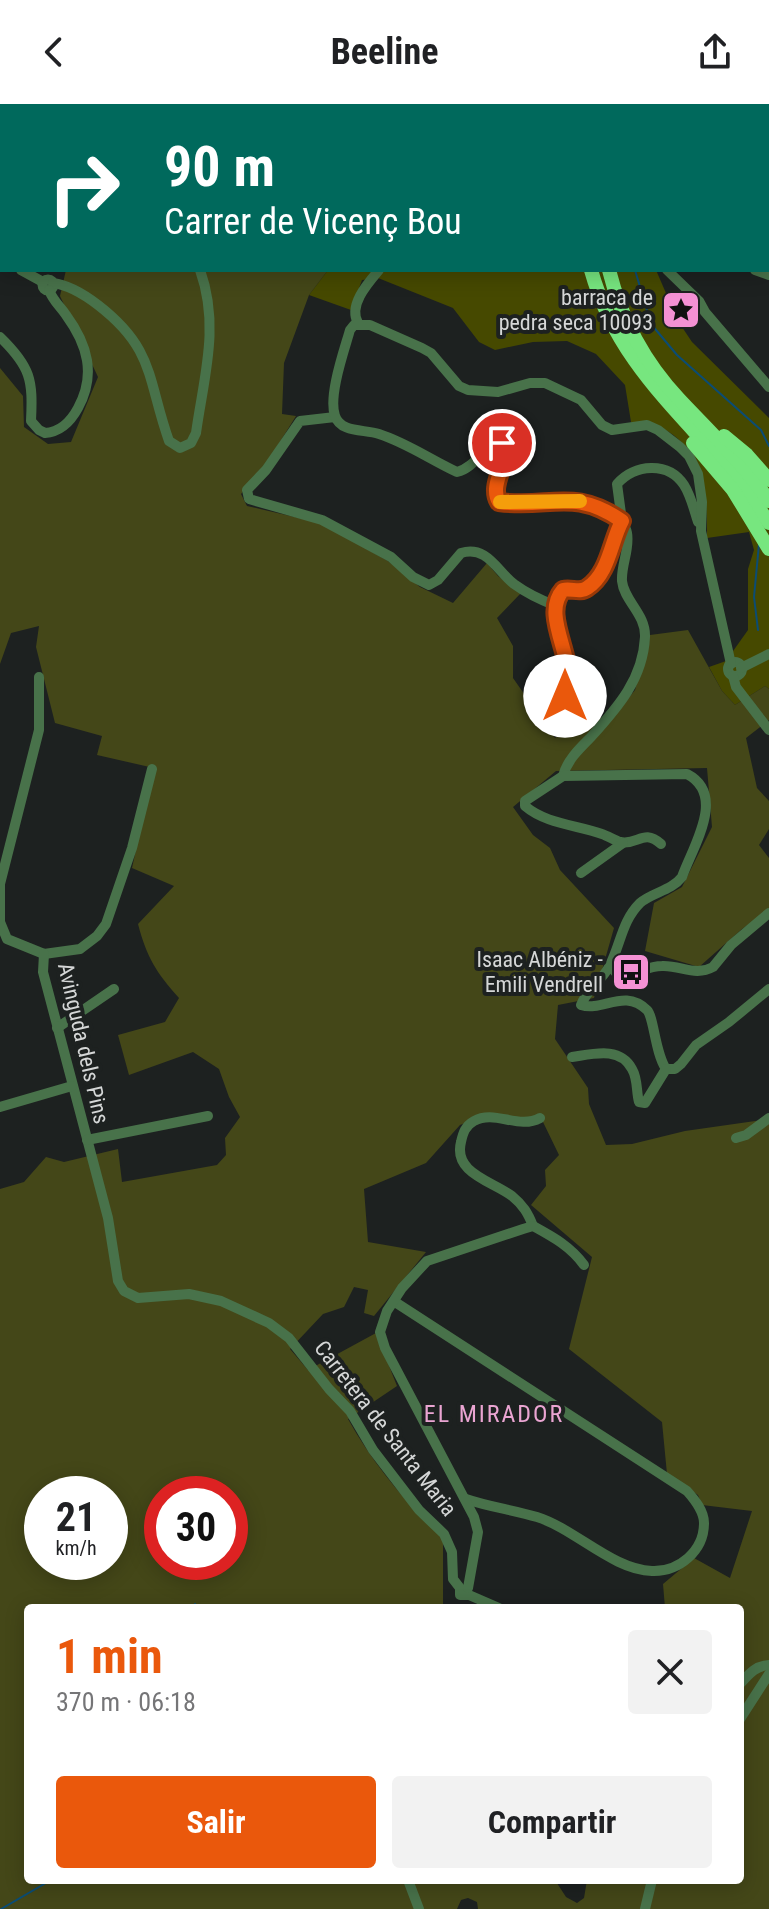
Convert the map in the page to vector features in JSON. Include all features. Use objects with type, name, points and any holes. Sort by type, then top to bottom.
[{"type":"highway","points":[[592,272],[618,336],[670,417],[740,500],[769,549]]},
{"type":"highway","points":[[610,272],[621,309],[635,339],[661,378],[746,470],[769,501]]},
{"type":"highway","points":[[644,375],[737,477],[769,523]]},
{"type":"highway","points":[[690,410],[747,455],[769,480]]},
{"type":"street","points":[[25,272],[48,285],[62,284],[92,301],[133,339],[146,359],[169,441],[180,448],[191,443],[196,433],[210,349],[210,304],[201,272]]},
{"type":"street","points":[[358,323],[354,312],[367,282],[377,272]]},
{"type":"street","points":[[669,272],[699,301],[769,387]]},
{"type":"street","points":[[0,337],[15,353],[31,379],[31,421],[34,426],[45,433],[65,426],[74,417],[86,392],[89,361],[78,332],[54,301],[48,285]]},
{"type":"street","points":[[358,323],[350,330],[335,399],[335,417],[345,427],[393,439],[457,472],[465,469],[497,441],[502,443],[504,456],[495,492],[499,502],[583,502],[606,510],[622,521]]},
{"type":"street","points":[[358,323],[370,325],[431,353],[459,386],[468,390],[498,392],[530,383],[545,383],[581,400],[602,425],[612,430],[644,425],[658,430],[689,456],[698,474],[702,502],[701,531]]},
{"type":"street","points":[[335,417],[304,420],[295,426],[266,470],[247,490],[249,499],[322,520],[391,557],[413,577],[429,585],[438,580],[458,555],[468,551],[478,552],[492,561],[514,584],[554,605]]},
{"type":"street","points":[[563,776],[572,758],[619,707],[638,673],[645,637],[643,623],[622,581],[627,532],[622,521],[617,484],[633,470],[661,470],[671,473],[683,483],[701,531],[735,669],[736,687],[769,730]]},
{"type":"street","points":[[552,706],[565,696],[571,682],[554,605],[563,590],[581,590],[590,586],[614,546],[622,521]]},
{"type":"street","points":[[735,669],[769,654]]},
{"type":"street","points":[[39,677],[39,730],[0,884],[3,940],[44,954],[80,949],[97,936],[106,924],[132,848],[152,769]]},
{"type":"street","points":[[623,843],[534,814],[525,806],[525,801],[563,776],[687,774],[700,781],[706,793],[701,832],[682,877],[677,883],[647,897],[628,917],[610,966],[584,996],[581,1005],[588,1007],[623,1000],[641,1004],[652,1015],[656,1049],[666,1069]]},
{"type":"street","points":[[581,873],[623,843],[647,836],[661,844]]},
{"type":"street","points":[[610,966],[618,975],[631,976],[660,966],[692,972],[706,971],[769,913]]},
{"type":"street","name":"Avinguda dels Pins","points":[[44,954],[43,972],[87,1140]]},
{"type":"street","points":[[57,1028],[114,989]]},
{"type":"street","points":[[666,1069],[675,1069],[702,1040],[769,989]]},
{"type":"street","points":[[572,1057],[602,1053],[624,1059],[632,1069],[639,1102],[645,1103],[666,1069]]},
{"type":"street","points":[[0,1107],[72,1086]]},
{"type":"street","points":[[87,1140],[208,1116]]},
{"type":"street","points":[[540,1118],[530,1123],[489,1117],[470,1123],[458,1151],[460,1159],[470,1172],[511,1195],[525,1208],[533,1226],[574,1251],[584,1265]]},
{"type":"street","points":[[736,1138],[746,1135],[769,1118]]},
{"type":"street","name":"Carretera de Santa Maria","points":[[87,1140],[108,1218],[118,1281],[124,1291],[138,1298],[189,1294],[221,1301],[269,1323],[289,1338],[350,1411],[373,1450],[419,1510],[444,1534],[452,1552],[453,1579],[466,1591]]},
{"type":"street","points":[[478,1532],[466,1499],[385,1348],[380,1332],[387,1311],[402,1288],[427,1261],[533,1226]]},
{"type":"street","points":[[395,1302],[687,1491],[697,1503],[704,1521],[700,1543],[680,1567],[649,1572],[630,1567],[568,1530],[537,1517],[466,1499]]},
{"type":"street","points":[[490,1507],[483,1514],[466,1591],[491,1604]]},
{"type":"street","points":[[744,1680],[752,1671],[769,1665]]},
{"type":"street","points":[[744,1713],[769,1674]]},
{"type":"street","points":[[410,1884],[419,1909]]},
{"type":"street","points":[[645,1909],[651,1884]]},
{"type":"shaded area","points":[[326,272],[657,272],[678,321],[692,342],[769,418],[769,689],[765,686],[735,705],[722,691],[709,667],[726,661],[748,630],[748,569],[754,550],[749,532],[707,538],[704,490],[696,462],[677,438],[662,428],[631,422],[625,385],[596,354],[567,341],[533,342],[495,350],[479,342],[453,308],[378,278],[362,280],[351,310],[309,295]]},
{"type":"green space","points":[[66,272],[326,272],[309,295],[284,363],[282,414],[296,416],[268,461],[241,494],[247,506],[321,523],[388,561],[420,587],[453,603],[487,563],[498,576],[521,593],[497,618],[513,646],[513,678],[555,738],[591,711],[609,723],[635,690],[650,635],[688,630],[722,691],[735,705],[765,686],[769,689],[769,720],[746,738],[757,788],[769,801],[769,829],[759,845],[769,858],[769,910],[699,967],[645,951],[654,903],[682,887],[712,827],[707,768],[556,771],[513,807],[533,835],[550,848],[560,870],[614,928],[594,998],[558,1005],[555,1039],[588,1088],[589,1104],[606,1145],[632,1144],[685,1131],[769,1119],[769,1909],[478,1909],[477,1902],[468,1898],[461,1900],[457,1909],[0,1909],[0,1189],[24,1182],[46,1157],[64,1162],[118,1149],[122,1182],[217,1165],[226,1155],[225,1138],[240,1117],[219,1069],[193,1052],[129,1075],[118,1035],[165,1022],[179,998],[153,964],[138,924],[174,886],[132,868],[154,768],[97,755],[102,736],[55,723],[36,647],[39,626],[11,633],[0,664],[0,368],[23,396],[24,427],[48,444],[71,442],[98,377],[60,296]],"holes":[[[490,1113],[543,1122],[559,1155],[545,1170],[546,1186],[531,1205],[592,1257],[569,1349],[662,1422],[667,1474],[698,1495],[702,1505],[752,1511],[730,1578],[694,1558],[663,1584],[665,1604],[744,1604],[744,1884],[586,1884],[584,1898],[577,1903],[566,1897],[558,1884],[24,1884],[24,1604],[443,1604],[443,1538],[391,1482],[348,1419],[397,1386],[376,1333],[308,1370],[290,1349],[323,1314],[344,1307],[354,1287],[368,1290],[364,1313],[374,1316],[426,1252],[368,1242],[364,1189],[426,1163],[460,1125]]]},
{"type":"waterway","points":[[636,272],[651,324],[677,355],[761,430],[769,446]]},
{"type":"waterway","points":[[758,630],[754,597],[759,544]]},
{"type":"waterway","points":[[1,1909],[44,1884]]},
{"type":"slow traffic","points":[[500,502],[580,501]]},
{"type":"place","name":"barraca de pedra seca 10093","points":[[681,310]]},
{"type":"place","name":"Isaac Albéniz - Emili Vendrell","points":[[631,972]]},
{"type":"district","name":"EL MIRADOR","points":[[494,1414]]},
{"type":"route","points":[[502,443],[505,450],[495,492],[499,502],[583,502],[606,510],[622,521],[614,546],[590,586],[585,590],[563,590],[554,605],[571,675],[565,696]]}]
